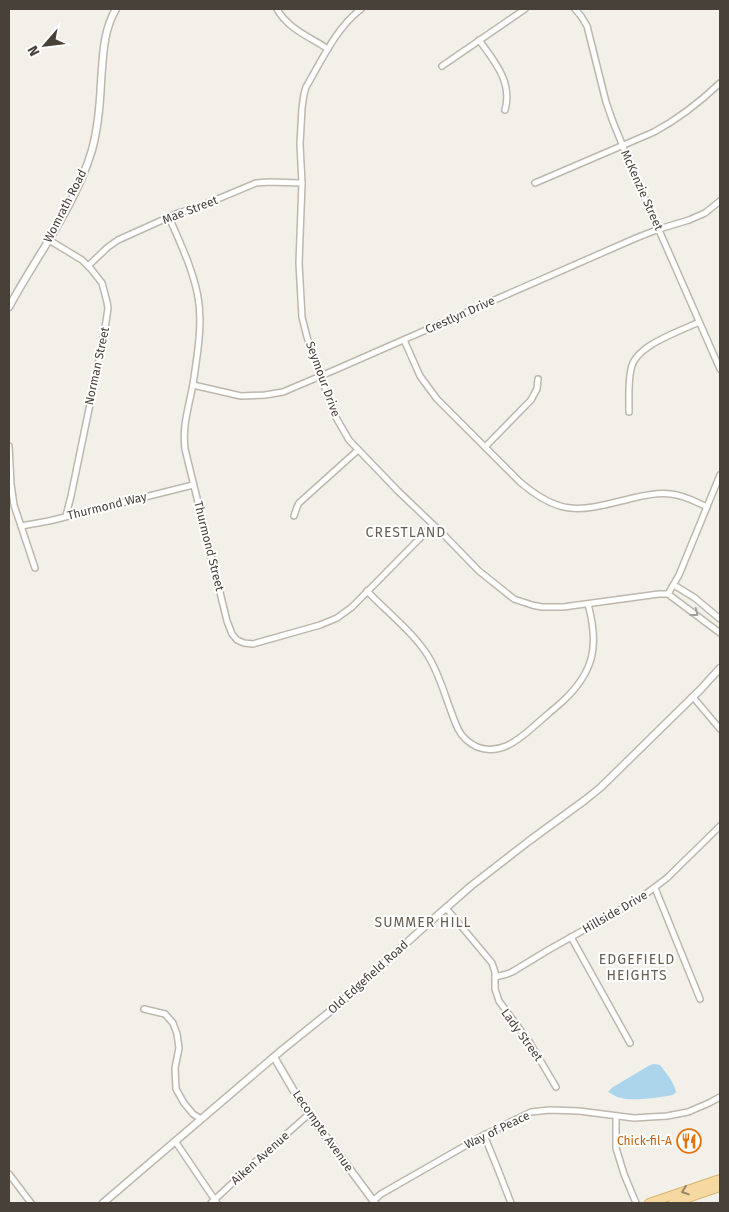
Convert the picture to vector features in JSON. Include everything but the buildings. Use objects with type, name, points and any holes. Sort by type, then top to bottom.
[{"type":"main road","points":[[649,1203],[720,1179]]},
{"type":"main road","points":[[673,1203],[720,1187]]},
{"type":"street","name":"Womrath Road","points":[[9,307],[67,208],[91,152],[98,116],[105,39],[109,23],[116,9]]},
{"type":"street","points":[[277,9],[294,29],[328,49]]},
{"type":"street","name":"Seymour Drive","points":[[362,9],[342,27],[306,87],[302,101],[300,144],[302,183],[299,263],[301,306],[304,327],[334,414],[344,433],[358,450],[479,571],[514,599],[532,605],[553,608],[668,594]]},
{"type":"street","points":[[442,66],[525,9]]},
{"type":"street","name":"McKenzie Street","points":[[574,9],[587,26],[606,102],[622,145],[720,369]]},
{"type":"street","points":[[479,40],[502,75],[507,99],[505,110]]},
{"type":"street","points":[[535,182],[654,132],[678,118],[720,83]]},
{"type":"street","name":"Mae Street","points":[[88,266],[118,240],[178,213],[256,184],[269,182],[302,183]]},
{"type":"street","name":"Crestlyn Drive","points":[[192,385],[233,395],[250,396],[283,392],[628,242],[659,229],[689,220],[705,213],[720,201]]},
{"type":"street","name":"Thurmond Street","points":[[169,217],[186,257],[198,298],[200,326],[187,409],[184,440],[186,457],[227,621],[232,634],[240,642],[252,644],[307,629],[337,618],[352,607],[433,525]]},
{"type":"street","name":"Norman Street","points":[[49,240],[82,260],[99,278],[104,288],[108,315],[66,516]]},
{"type":"street","points":[[629,412],[631,369],[638,354],[658,341],[699,322]]},
{"type":"street","points":[[404,340],[420,376],[430,391],[533,494],[552,504],[568,508],[582,509],[664,493],[683,496],[707,507]]},
{"type":"street","points":[[485,447],[531,400],[537,389],[538,379]]},
{"type":"street","points":[[9,446],[12,495],[35,568]]},
{"type":"street","points":[[294,516],[299,502],[358,450]]},
{"type":"street","points":[[720,475],[674,585],[668,594],[720,633]]},
{"type":"street","name":"Thurmond Way","points":[[21,526],[49,521],[193,485]]},
{"type":"street","points":[[674,585],[695,598],[720,619]]},
{"type":"street","points":[[367,591],[414,638],[426,653],[435,670],[461,735],[474,745],[490,749],[501,748],[516,741],[558,705],[581,682],[588,668],[593,646],[593,623],[588,604]]},
{"type":"street","name":"Old Edgefield Road","points":[[103,1203],[338,1005],[471,886],[592,794],[693,697],[720,668]]},
{"type":"street","points":[[693,697],[720,729]]},
{"type":"street","name":"Hillside Drive","points":[[496,977],[512,972],[655,888],[719,830]]},
{"type":"street","points":[[655,888],[700,999]]},
{"type":"street","name":"Lady Street","points":[[446,908],[492,963],[496,977],[495,990],[499,1001],[530,1043],[556,1087]]},
{"type":"street","points":[[571,937],[630,1043]]},
{"type":"street","points":[[144,1009],[165,1014],[172,1023],[177,1034],[179,1048],[175,1068],[176,1089],[193,1114],[201,1119]]},
{"type":"street","name":"Lecompte Avenue","points":[[274,1057],[295,1094],[374,1202]]},
{"type":"street","name":"Way of Peace","points":[[374,1202],[381,1194],[484,1135],[531,1112],[568,1110],[616,1117],[667,1116],[688,1112],[720,1097]]},
{"type":"street","name":"Aiken Avenue","points":[[214,1202],[309,1114]]},
{"type":"street","points":[[616,1117],[616,1148],[636,1203]]},
{"type":"street","points":[[484,1135],[511,1203]]},
{"type":"street","points":[[175,1141],[214,1202]]},
{"type":"street","points":[[9,1174],[31,1203]]},
{"type":"water","points":[[654,1064],[660,1065],[672,1081],[676,1092],[673,1095],[628,1099],[608,1092],[613,1087]]},
{"type":"place","name":"Chick-fil-A","points":[[689,1141]]},
{"type":"district","name":"CRESTLAND","points":[[406,532]]},
{"type":"district","name":"SUMMER HILL","points":[[423,922]]},
{"type":"district","name":"EDGEFIELD HEIGHTS","points":[[637,968]]}]
